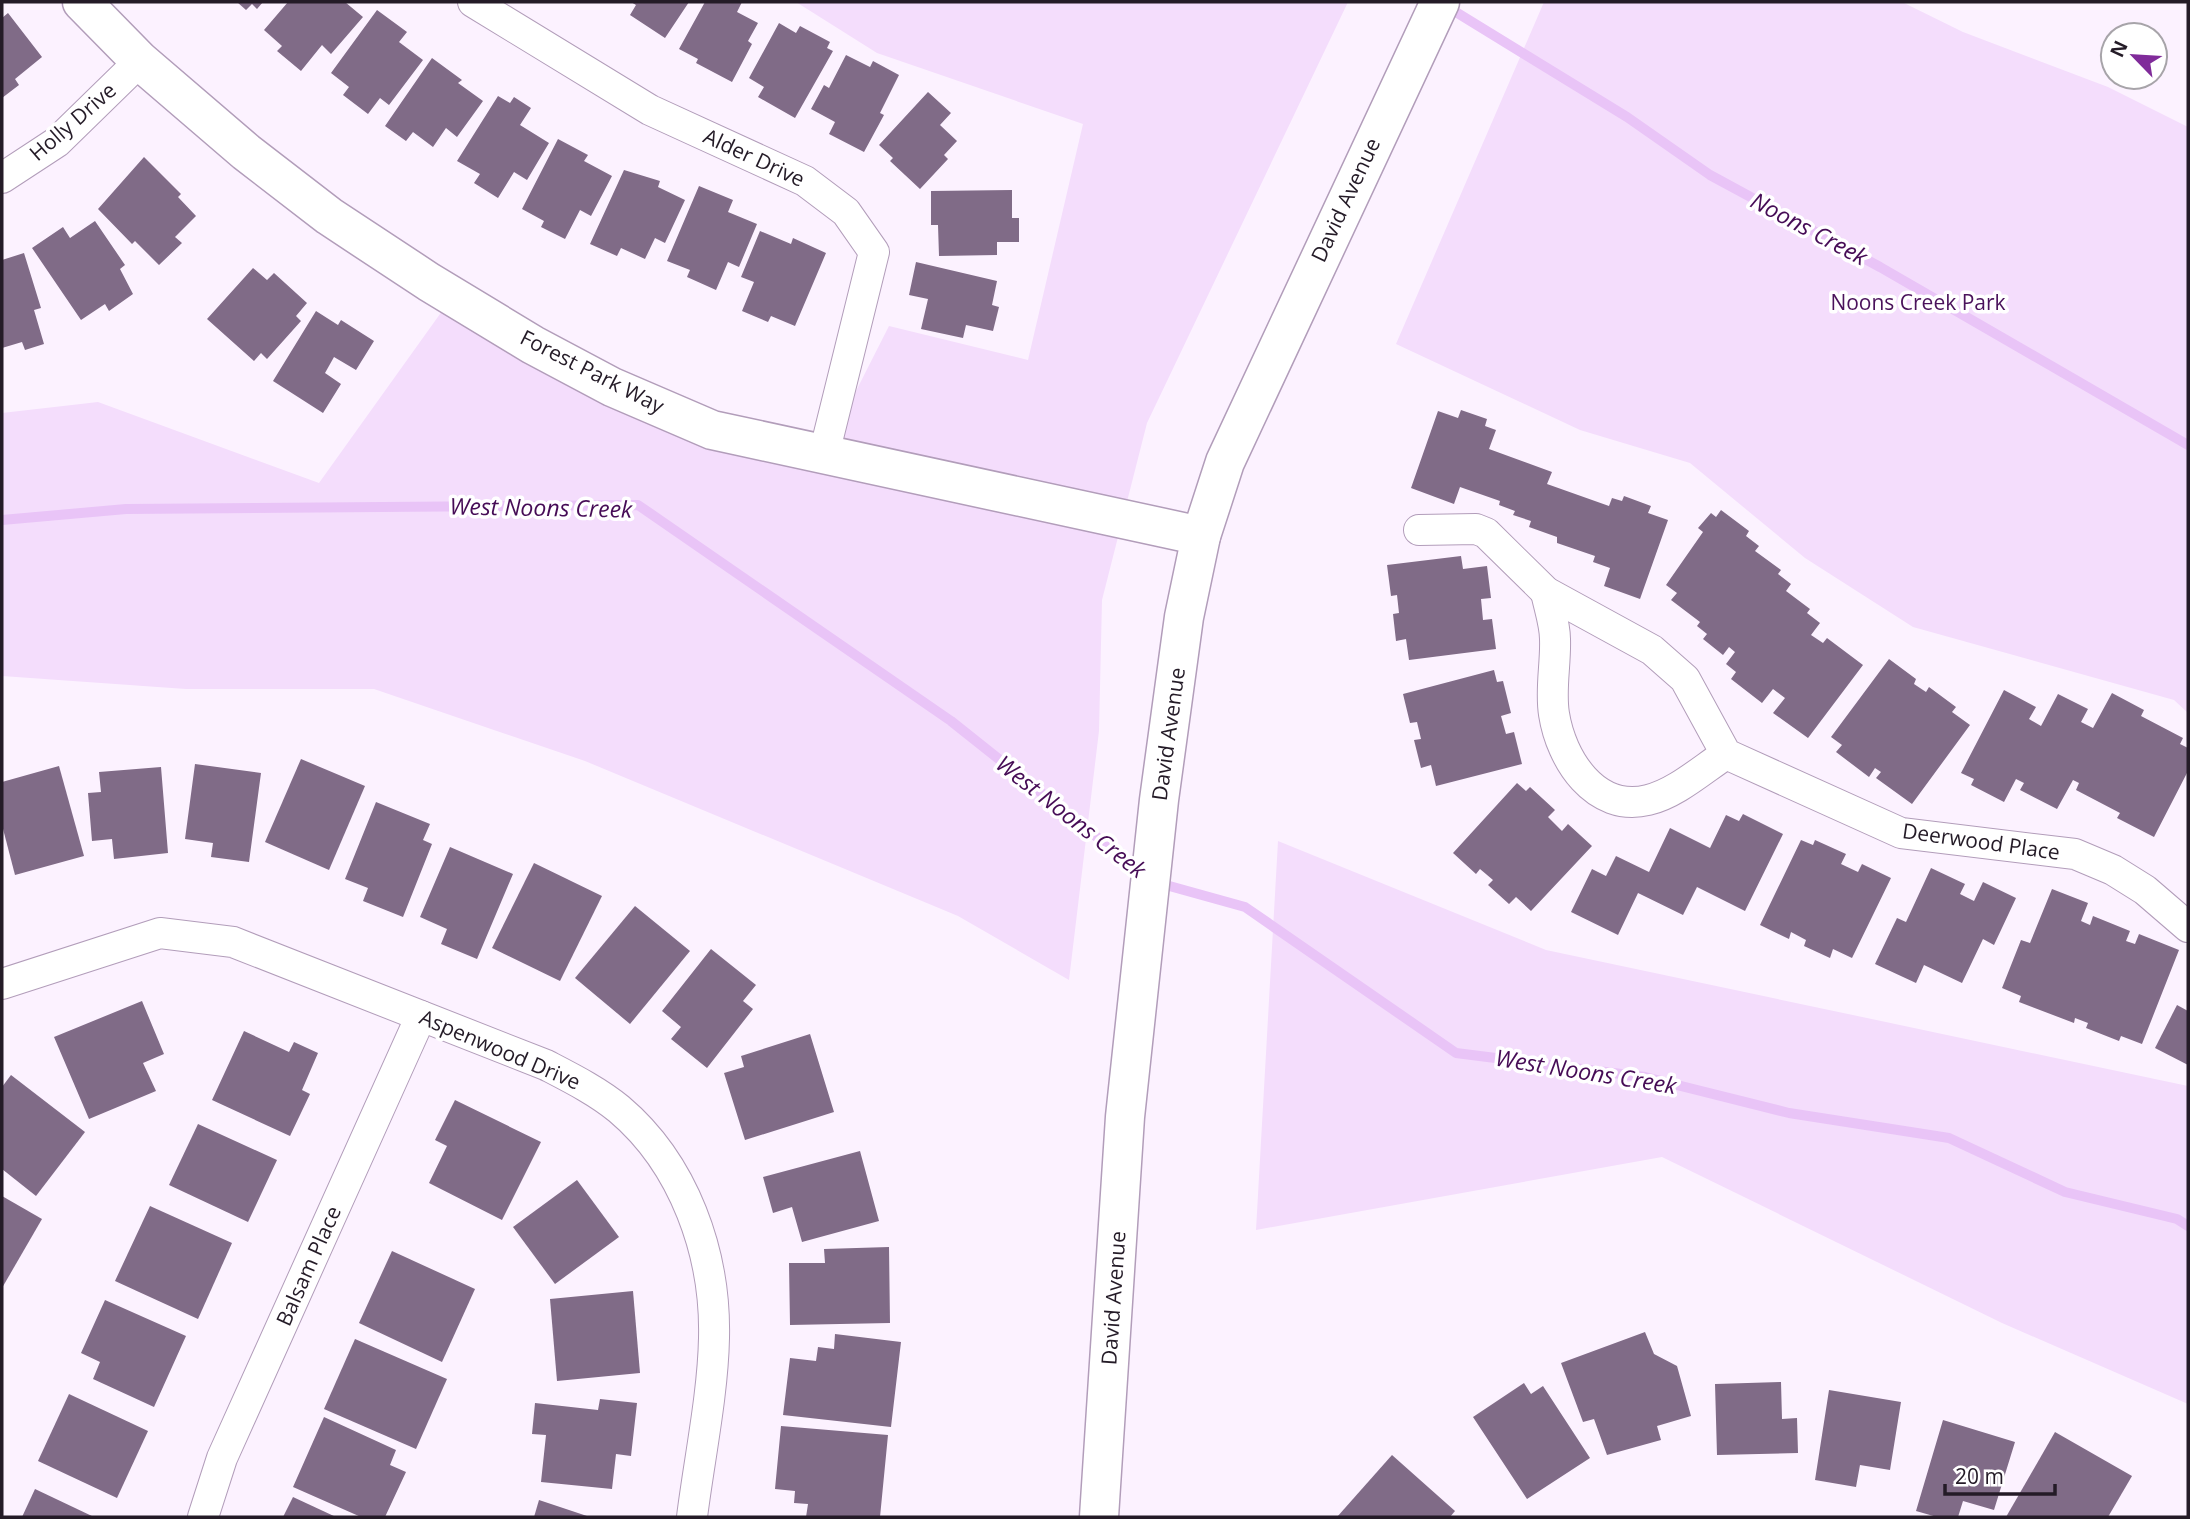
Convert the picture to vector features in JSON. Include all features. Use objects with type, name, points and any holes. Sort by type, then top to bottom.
[{"type":"main road","name":"Forest Park Way","points":[[82,2],[140,61],[246,152],[329,216],[429,282],[533,345],[612,387],[712,430],[1201,536]]},
{"type":"main road","name":"David Avenue","points":[[1099,1517],[1125,1116],[1159,800],[1184,617],[1201,536],[1224,461],[1440,2]]},
{"type":"street","name":"Alder Drive","points":[[473,2],[650,110],[805,181],[846,212],[874,252],[824,454]]},
{"type":"street","name":"Holly Drive","points":[[2,178],[57,142],[140,61]]},
{"type":"street","points":[[1419,530],[1476,529],[1486,533],[1546,592],[1652,650],[1685,679],[1726,754],[1648,800],[1626,801],[1605,796],[1586,782],[1570,762],[1553,711],[1555,637],[1546,592]]},
{"type":"street","name":"Deerwood Place","points":[[1726,754],[1901,833],[2075,854],[2113,870],[2145,890],[2188,927]]},
{"type":"street","name":"Aspenwood Drive","points":[[2,984],[160,933],[233,942],[546,1065],[591,1089],[647,1137],[671,1170],[696,1222],[712,1297],[714,1338],[692,1517]]},
{"type":"street","name":"Balsam Place","points":[[203,1517],[222,1458],[421,1016]]},
{"type":"green space","points":[[796,2],[1348,2],[1147,423],[1102,600],[1099,731],[1069,980],[958,916],[585,761],[374,689],[186,689],[2,676],[2,413],[98,402],[319,483],[450,300],[612,387],[824,454],[889,326],[1028,360],[1083,124],[877,53]]},
{"type":"green space","name":"Noons Creek Park","points":[[1544,2],[1902,2],[1963,32],[2099,84],[2099,91],[2116,91],[2188,127],[2188,713],[2174,700],[1913,627],[1805,558],[1690,463],[1580,430],[1396,344]]},
{"type":"green space","points":[[1278,841],[1546,950],[2188,1086],[2188,1404],[2002,1323],[1662,1157],[1256,1230]]},
{"type":"building","points":[[237,2],[263,2],[257,9],[252,4],[246,10]]},
{"type":"building","points":[[288,2],[345,2],[363,17],[331,54],[322,45],[301,71],[277,51],[282,46],[264,30]]},
{"type":"building","points":[[631,2],[689,2],[665,38],[630,15],[636,5]]},
{"type":"building","points":[[705,2],[742,2],[737,12],[758,23],[748,41],[752,44],[732,82],[696,63],[698,59],[679,49]]},
{"type":"building","points":[[377,10],[407,32],[399,42],[423,60],[389,105],[380,98],[368,114],[343,95],[349,87],[331,73]]},
{"type":"building","points":[[8,13],[42,57],[15,79],[19,85],[2,98],[2,18]]},
{"type":"building","points":[[779,23],[796,33],[800,26],[830,42],[827,48],[833,51],[795,118],[758,97],[764,87],[749,78]]},
{"type":"building","points":[[846,55],[870,67],[873,61],[899,75],[880,113],[884,115],[864,152],[829,134],[835,122],[811,109],[824,85],[829,88]]},
{"type":"building","points":[[432,58],[462,80],[458,83],[483,101],[457,137],[446,128],[433,147],[413,132],[406,141],[385,126]]},
{"type":"building","points":[[928,92],[951,113],[940,125],[957,141],[944,155],[948,159],[920,189],[890,161],[893,158],[879,145]]},
{"type":"building","points":[[498,96],[510,103],[514,97],[531,108],[520,125],[549,143],[527,180],[514,172],[498,198],[474,183],[480,174],[457,161]]},
{"type":"building","points":[[558,139],[588,155],[584,161],[612,176],[591,216],[580,210],[565,239],[541,227],[544,221],[522,209]]},
{"type":"building","points":[[144,157],[181,194],[178,197],[196,216],[175,237],[182,243],[159,265],[135,241],[132,244],[98,209]]},
{"type":"building","points":[[624,170],[660,181],[658,187],[685,200],[665,243],[655,238],[645,259],[621,248],[617,256],[590,244]]},
{"type":"building","points":[[699,186],[733,200],[728,212],[757,224],[739,267],[728,262],[716,290],[687,277],[690,270],[667,261]]},
{"type":"building","points":[[1012,190],[1012,218],[1019,218],[1019,242],[997,242],[997,255],[939,256],[938,225],[931,225],[931,191]]},
{"type":"building","points":[[95,221],[125,265],[120,269],[133,294],[109,311],[105,304],[81,320],[32,248],[63,227],[70,238]]},
{"type":"building","points":[[760,231],[791,244],[793,238],[826,253],[795,326],[771,316],[768,322],[742,311],[754,282],[741,277]]},
{"type":"building","points":[[24,253],[41,308],[34,310],[44,344],[25,350],[22,342],[2,348],[2,260]]},
{"type":"building","points":[[916,262],[997,281],[992,305],[999,307],[993,331],[966,325],[963,338],[921,329],[928,299],[909,295]]},
{"type":"building","points":[[253,268],[267,280],[274,273],[307,303],[296,316],[301,321],[267,359],[261,353],[254,361],[207,319]]},
{"type":"building","points":[[316,311],[338,325],[341,320],[374,341],[356,370],[334,357],[325,373],[341,384],[323,413],[273,381]]},
{"type":"building","points":[[1461,410],[1487,419],[1485,426],[1496,430],[1489,449],[1552,472],[1547,484],[1609,506],[1612,498],[1622,501],[1624,496],[1651,506],[1648,513],[1668,520],[1640,599],[1604,586],[1610,568],[1593,562],[1595,556],[1557,543],[1557,537],[1529,527],[1531,521],[1513,515],[1515,511],[1499,505],[1500,501],[1460,487],[1454,504],[1411,488],[1438,411],[1458,418]]},
{"type":"building","points":[[1721,510],[1749,531],[1746,536],[1759,546],[1755,551],[1781,570],[1778,574],[1791,584],[1786,591],[1810,609],[1807,613],[1820,623],[1811,635],[1823,643],[1827,638],[1863,665],[1808,738],[1773,713],[1785,698],[1773,689],[1762,703],[1731,679],[1736,672],[1726,664],[1735,652],[1729,647],[1723,655],[1703,639],[1707,634],[1697,626],[1700,622],[1671,600],[1677,593],[1666,585],[1703,532],[1698,528],[1711,513],[1716,517]]},
{"type":"building","points":[[1461,556],[1463,569],[1487,566],[1491,598],[1481,599],[1483,620],[1492,619],[1496,649],[1409,660],[1406,639],[1396,641],[1393,614],[1399,613],[1397,595],[1391,596],[1387,565]]},
{"type":"building","points":[[1889,659],[1916,679],[1914,684],[1926,692],[1929,687],[1956,707],[1952,712],[1970,725],[1912,804],[1876,778],[1881,772],[1875,768],[1869,777],[1836,752],[1842,745],[1831,737]]},
{"type":"building","points":[[1494,670],[1497,682],[1503,681],[1511,713],[1501,716],[1506,734],[1514,732],[1522,764],[1436,786],[1431,765],[1421,768],[1414,740],[1421,739],[1417,722],[1410,723],[1403,694]]},
{"type":"building","points":[[2004,690],[2036,707],[2029,719],[2041,726],[2058,694],[2088,709],[2081,722],[2093,728],[2112,693],[2144,710],[2141,716],[2183,738],[2180,744],[2188,748],[2188,771],[2154,837],[2117,818],[2120,813],[2076,790],[2079,783],[2073,780],[2057,809],[2020,790],[2024,783],[2016,779],[2004,802],[1971,785],[1974,779],[1961,773]]},
{"type":"building","points":[[301,759],[365,786],[329,870],[265,842]]},
{"type":"building","points":[[195,764],[261,773],[249,862],[211,857],[213,843],[185,839]]},
{"type":"building","points":[[59,766],[84,856],[15,875],[2,825],[2,782]]},
{"type":"building","points":[[161,767],[168,853],[114,859],[112,839],[92,841],[88,793],[101,792],[99,772]]},
{"type":"building","points":[[1517,783],[1526,791],[1530,787],[1555,810],[1548,817],[1562,831],[1568,824],[1592,846],[1531,911],[1516,897],[1509,904],[1488,885],[1493,880],[1480,869],[1476,874],[1453,853]]},
{"type":"building","points":[[376,802],[430,824],[423,840],[432,844],[403,917],[363,901],[368,888],[345,879]]},
{"type":"building","points":[[1743,814],[1783,834],[1745,911],[1697,887],[1683,915],[1638,893],[1618,935],[1571,912],[1592,869],[1606,876],[1616,856],[1649,872],[1670,828],[1710,848],[1726,815],[1739,821]]},
{"type":"building","points":[[1801,840],[1813,845],[1815,840],[1846,854],[1841,864],[1858,872],[1862,864],[1891,878],[1852,958],[1833,949],[1830,958],[1804,946],[1806,940],[1791,932],[1789,939],[1760,925]]},
{"type":"building","points":[[450,847],[513,874],[477,959],[441,944],[447,929],[420,917]]},
{"type":"building","points":[[534,863],[602,896],[560,981],[492,948]]},
{"type":"building","points":[[1931,868],[1965,884],[1960,894],[1974,901],[1983,882],[2016,898],[1994,945],[1983,939],[1962,983],[1924,965],[1916,983],[1875,964],[1897,918],[1906,922]]},
{"type":"building","points":[[2052,889],[2088,903],[2081,921],[2090,925],[2093,916],[2130,931],[2126,941],[2135,944],[2139,934],[2179,950],[2142,1044],[2121,1036],[2119,1041],[2086,1028],[2088,1023],[2075,1018],[2074,1023],[2019,1002],[2021,996],[2002,988],[2021,940],[2030,943]]},
{"type":"building","points":[[635,906],[690,951],[630,1024],[575,978]]},
{"type":"building","points":[[711,949],[756,985],[743,1001],[753,1009],[707,1068],[671,1039],[681,1027],[662,1011]]},
{"type":"building","points":[[142,1001],[164,1054],[143,1063],[156,1091],[89,1119],[54,1037]]},
{"type":"building","points":[[2177,1005],[2188,1011],[2188,1065],[2155,1048]]},
{"type":"building","points":[[244,1031],[289,1052],[294,1042],[318,1053],[302,1090],[310,1094],[290,1136],[212,1100]]},
{"type":"building","points":[[810,1034],[834,1112],[745,1140],[724,1073],[744,1067],[741,1056]]},
{"type":"building","points":[[11,1075],[85,1132],[36,1196],[2,1169],[2,1087]]},
{"type":"building","points":[[455,1100],[541,1142],[502,1220],[429,1183],[447,1146],[435,1140]]},
{"type":"building","points":[[198,1124],[277,1160],[248,1222],[169,1185]]},
{"type":"building","points":[[860,1151],[879,1221],[802,1242],[792,1207],[773,1213],[763,1177]]},
{"type":"building","points":[[577,1180],[619,1237],[555,1284],[513,1227]]},
{"type":"building","points":[[2,1196],[42,1219],[2,1288]]},
{"type":"building","points":[[150,1206],[232,1243],[198,1319],[115,1281]]},
{"type":"building","points":[[889,1247],[890,1323],[790,1325],[789,1263],[825,1263],[824,1249]]},
{"type":"building","points":[[392,1251],[475,1289],[442,1362],[359,1323]]},
{"type":"building","points":[[633,1291],[640,1373],[557,1381],[550,1299]]},
{"type":"building","points":[[105,1300],[186,1336],[154,1407],[93,1379],[100,1362],[81,1353]]},
{"type":"building","points":[[1645,1332],[1654,1354],[1677,1366],[1691,1416],[1657,1426],[1661,1440],[1607,1455],[1594,1419],[1583,1422],[1561,1363]]},
{"type":"building","points":[[835,1334],[901,1342],[891,1427],[783,1415],[790,1358],[816,1361],[818,1347],[834,1349]]},
{"type":"building","points":[[355,1339],[447,1379],[416,1449],[324,1409]]},
{"type":"building","points":[[1781,1382],[1782,1419],[1797,1418],[1798,1453],[1717,1455],[1715,1384]]},
{"type":"building","points":[[1524,1383],[1531,1394],[1543,1386],[1590,1458],[1527,1499],[1473,1417]]},
{"type":"building","points":[[1829,1390],[1901,1402],[1890,1470],[1860,1465],[1856,1487],[1815,1480]]},
{"type":"building","points":[[69,1394],[148,1431],[117,1498],[38,1461]]},
{"type":"building","points":[[600,1399],[637,1403],[631,1456],[616,1454],[612,1489],[541,1482],[546,1435],[532,1434],[535,1403],[598,1410]]},
{"type":"building","points":[[324,1417],[396,1450],[390,1465],[406,1472],[385,1517],[361,1517],[293,1487]]},
{"type":"building","points":[[1943,1420],[2015,1442],[1994,1510],[1963,1501],[1958,1517],[1937,1517],[1916,1511]]},
{"type":"building","points":[[781,1426],[888,1435],[880,1517],[806,1517],[808,1504],[794,1503],[795,1491],[775,1489]]},
{"type":"building","points":[[2055,1432],[2132,1476],[2108,1517],[2006,1517]]},
{"type":"building","points":[[1392,1455],[1455,1511],[1450,1517],[1337,1517]]},
{"type":"building","points":[[35,1489],[94,1517],[22,1517]]},
{"type":"building","points":[[293,1497],[336,1517],[283,1517]]},
{"type":"building","points":[[539,1500],[590,1517],[534,1517]]},
{"type":"waterway","name":"Noons Creek","points":[[1446,6],[1627,117],[1710,175],[1880,267],[2188,445]]},
{"type":"waterway","name":"West Noons Creek","points":[[2,520],[126,509],[638,505],[951,721],[1142,873]]},
{"type":"waterway","name":"West Noons Creek","points":[[1155,882],[1245,907],[1456,1053],[1645,1077],[1789,1113],[1949,1138],[2065,1192],[2177,1219],[2188,1226]]}]
